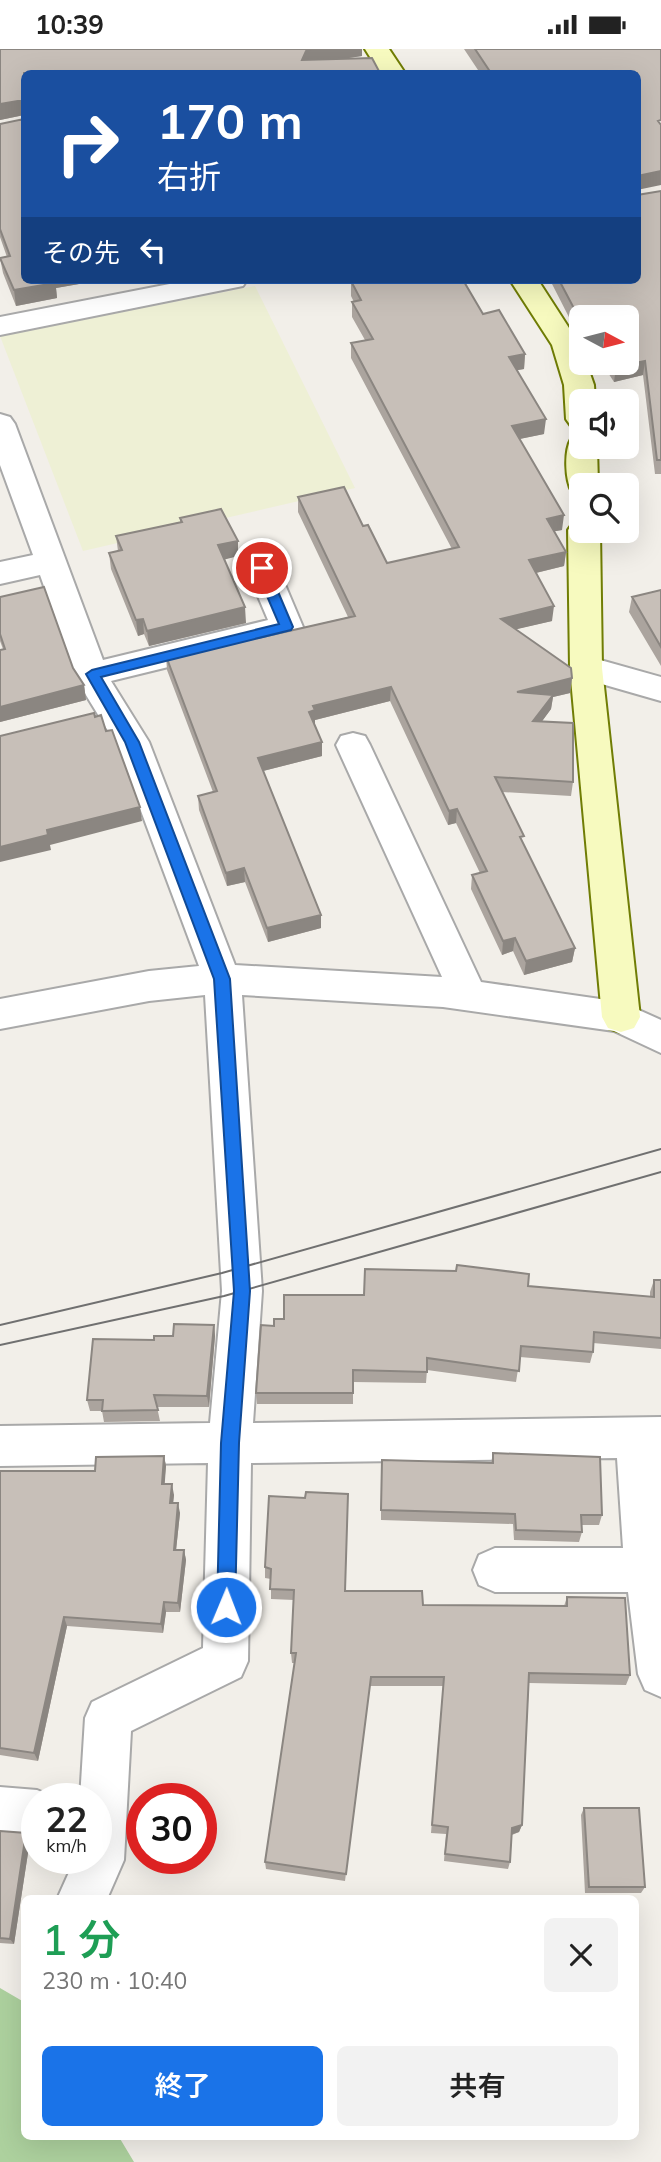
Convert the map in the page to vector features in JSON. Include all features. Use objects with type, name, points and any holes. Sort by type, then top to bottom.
[{"type":"street","points":[[358,66],[385,61]]},
{"type":"street","points":[[0,326],[213,284]]},
{"type":"street","points":[[527,284],[566,345],[579,389]]},
{"type":"street","points":[[0,424],[92,674],[132,742],[222,979],[242,1291],[230,1443],[225,1661],[108,1718],[102,1783]]},
{"type":"street","points":[[584,543],[586,668],[621,1017]]},
{"type":"street","points":[[0,573],[50,562]]},
{"type":"street","points":[[92,674],[287,627],[262,568]]},
{"type":"street","points":[[586,668],[658,686]]},
{"type":"street","points":[[74,718],[111,709]]},
{"type":"street","points":[[353,745],[469,996]]},
{"type":"street","points":[[0,1014],[137,988],[222,979],[443,992],[621,1017],[661,1038]]},
{"type":"street","points":[[0,1446],[649,1437],[647,1570],[661,1674]]},
{"type":"street","points":[[495,1570],[647,1570]]},
{"type":"street","points":[[0,1811],[21,1813]]},
{"type":"street","points":[[83,1895],[93,1874]]},
{"type":"green space","points":[[255,286],[355,488],[83,551],[0,336]]},
{"type":"green space","points":[[0,1988],[21,2000],[21,2140],[121,2140],[134,2162],[0,2162]]},
{"type":"building","points":[[0,49],[312,49],[306,51],[302,60],[372,58],[378,70],[21,70],[21,100],[0,104]]},
{"type":"building","points":[[475,49],[661,49],[661,120],[658,121],[661,125],[661,171],[641,175],[641,70],[489,70]]},
{"type":"building","points":[[21,120],[21,284],[49,284],[14,290],[0,258],[10,256],[0,229],[0,124]]},
{"type":"building","points":[[661,191],[661,460],[657,460],[645,361],[639,362],[639,305],[572,305],[561,284],[641,284],[641,194]]},
{"type":"building","points":[[353,284],[465,284],[483,314],[499,310],[525,354],[509,357],[546,419],[512,426],[564,515],[547,519],[566,552],[529,560],[554,606],[501,619],[571,668],[572,678],[517,692],[553,695],[533,721],[573,723],[573,782],[495,777],[524,836],[520,837],[575,948],[526,961],[515,938],[503,941],[472,875],[487,871],[457,809],[449,811],[391,687],[313,706],[315,710],[309,712],[322,742],[258,758],[321,915],[267,928],[244,868],[226,873],[198,796],[217,791],[166,656],[256,634],[258,638],[355,616],[298,497],[344,487],[363,526],[368,525],[387,563],[459,547],[351,343],[373,339],[352,302],[361,300]]},
{"type":"building","points":[[221,509],[238,541],[218,545],[245,607],[147,631],[143,619],[136,620],[109,553],[122,550],[116,536],[182,522],[180,518]]},
{"type":"building","points":[[44,587],[73,668],[84,685],[0,707],[0,650],[5,649],[0,634],[0,597]]},
{"type":"building","points":[[661,590],[661,647],[632,597]]},
{"type":"building","points":[[94,713],[95,717],[101,715],[106,731],[112,730],[140,807],[47,830],[48,835],[0,847],[0,736]]},
{"type":"building","points":[[457,1265],[529,1274],[528,1286],[654,1297],[654,1280],[661,1280],[661,1338],[594,1332],[593,1352],[521,1346],[519,1371],[427,1358],[427,1372],[353,1370],[353,1393],[256,1393],[261,1325],[274,1326],[274,1319],[284,1319],[284,1295],[364,1295],[365,1269],[456,1271]]},
{"type":"building","points":[[174,1324],[214,1325],[207,1396],[154,1395],[158,1410],[102,1411],[103,1400],[87,1400],[93,1339],[154,1340],[154,1336],[173,1336]]},
{"type":"building","points":[[493,1453],[600,1457],[602,1515],[581,1515],[582,1532],[516,1530],[515,1514],[381,1510],[382,1460],[493,1463]]},
{"type":"building","points":[[164,1456],[162,1484],[172,1484],[170,1503],[178,1503],[174,1550],[184,1550],[178,1603],[164,1602],[161,1624],[64,1617],[34,1753],[0,1748],[0,1471],[95,1471],[96,1457]]},
{"type":"building","points":[[306,1492],[348,1494],[345,1591],[422,1591],[423,1605],[567,1606],[567,1597],[625,1598],[630,1675],[529,1673],[522,1825],[512,1828],[510,1862],[445,1854],[448,1827],[432,1825],[444,1677],[371,1677],[346,1874],[265,1862],[296,1653],[291,1653],[294,1590],[270,1589],[271,1569],[265,1567],[269,1496],[305,1498]]},
{"type":"building","points":[[584,1808],[639,1808],[645,1887],[589,1887]]},
{"type":"building","points":[[0,1831],[21,1833],[21,1866],[10,1939],[0,1938]]},
{"type":"tram line","points":[[0,1325],[222,1273],[661,1149]]},
{"type":"tram line","points":[[0,1345],[224,1296],[661,1172]]},
{"type":"route","points":[[226,1607],[230,1443],[242,1291],[222,979],[132,742],[92,674],[287,627],[262,568]]}]
